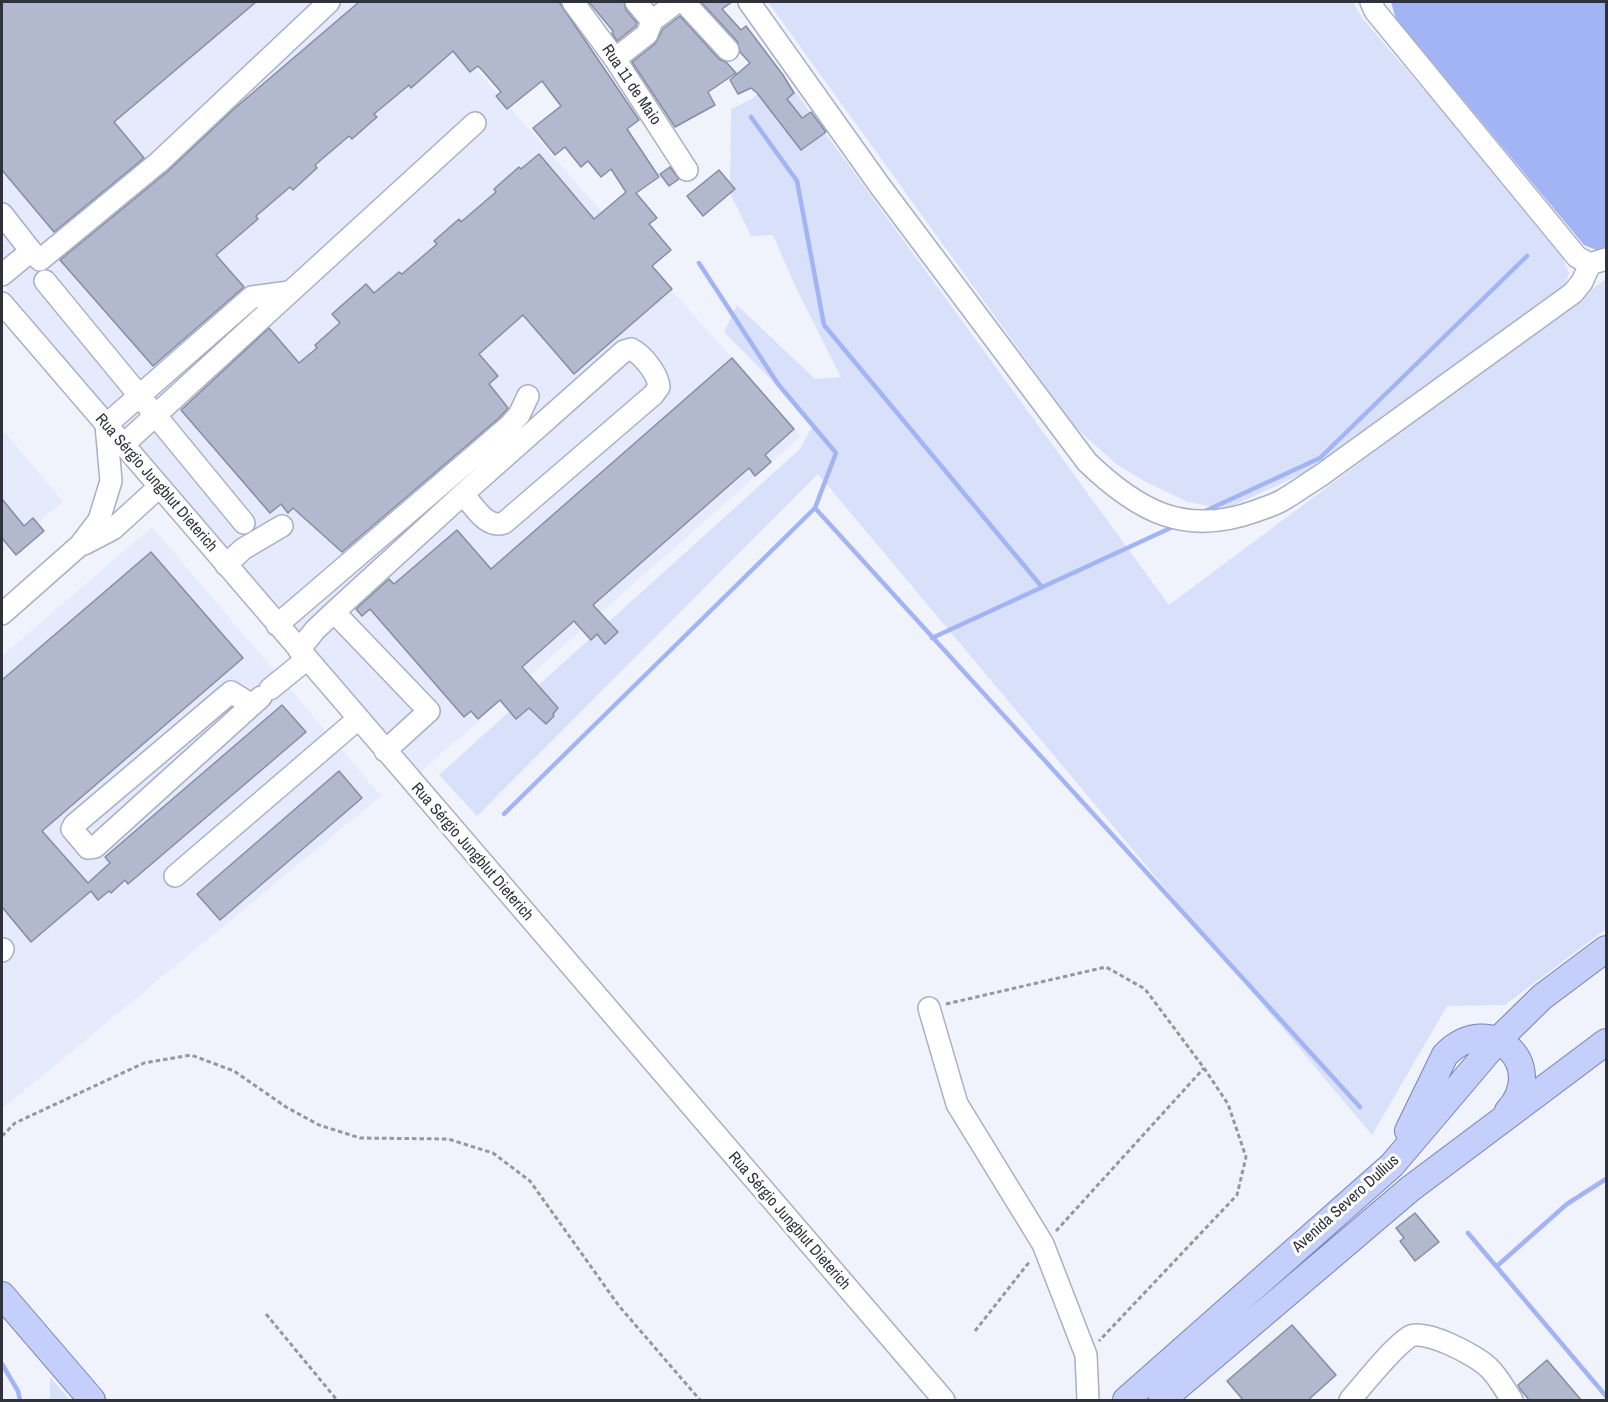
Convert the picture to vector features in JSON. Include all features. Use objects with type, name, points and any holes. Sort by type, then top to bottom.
[{"type":"main road","name":"Avenida Severo Dullius","points":[[1126,1401],[1392,1165],[1498,1040],[1542,997],[1606,950]]},
{"type":"main road","points":[[1483,1132],[1510,1109],[1518,1098],[1522,1084],[1521,1070],[1516,1057],[1498,1040]]},
{"type":"main road","name":"Avenida Severo Dullius","points":[[1162,1401],[1410,1189],[1606,1042]]},
{"type":"main road","points":[[2,1295],[92,1401]]},
{"type":"street","points":[[2,214],[40,260],[159,162],[329,2]]},
{"type":"street","name":"Rua 11 de Maio","points":[[573,2],[615,59],[687,170]]},
{"type":"street","points":[[636,2],[652,21]]},
{"type":"street","points":[[615,59],[647,34],[652,21],[677,2]]},
{"type":"street","points":[[684,2],[728,50]]},
{"type":"street","points":[[749,2],[880,186],[1088,462],[1117,489],[1162,515],[1204,523],[1238,517],[1280,502],[1320,476],[1573,293],[1598,262],[1577,257],[1375,11],[1371,2]]},
{"type":"street","points":[[123,445],[475,123]]},
{"type":"street","points":[[2,275],[31,251]]},
{"type":"street","points":[[45,281],[244,524]]},
{"type":"street","points":[[2,614],[80,545],[99,520],[111,482],[106,425],[252,297],[289,292]]},
{"type":"street","name":"Rua Sérgio Jungblut Dieterich","points":[[2,303],[944,1401]]},
{"type":"street","points":[[261,697],[231,692],[72,829],[88,848],[95,847],[261,697],[303,655],[315,630],[334,612],[463,494],[624,351],[632,349],[637,352],[659,380],[660,387],[653,395],[504,523],[497,526],[489,523],[463,494]]},
{"type":"street","points":[[277,625],[508,427],[519,415],[528,396]]},
{"type":"street","points":[[80,545],[113,529],[159,487]]},
{"type":"street","points":[[226,565],[243,549],[282,526]]},
{"type":"street","points":[[334,612],[429,711],[385,751]]},
{"type":"street","points":[[175,876],[358,719]]},
{"type":"street","points":[[929,1008],[957,1104],[1043,1244],[1086,1355],[1088,1401]]},
{"type":"street","points":[[1350,1401],[1392,1354],[1410,1336],[1416,1334],[1423,1334],[1454,1346],[1485,1364],[1512,1401]]},
{"type":"path","points":[[929,1008],[1106,967],[1145,989],[1228,1104],[1246,1157],[1237,1195],[1086,1355]]},
{"type":"path","points":[[2,1136],[15,1123],[144,1063],[191,1055],[234,1071],[286,1107],[319,1125],[360,1138],[448,1139],[493,1153],[530,1181],[619,1306],[700,1401]]},
{"type":"path","points":[[975,1331],[1043,1244],[1204,1068]]},
{"type":"path","points":[[266,1314],[337,1401]]},
{"type":"shaded area","points":[[2,2],[416,2],[801,436],[416,776],[2,283]]},
{"type":"shaded area","points":[[768,2],[1353,2],[1363,19],[1563,259],[1569,273],[1565,286],[1302,474],[1226,509],[1188,502],[1146,482],[1116,464],[1074,426]]},
{"type":"shaded area","points":[[783,75],[1169,605],[1606,279],[1606,929],[1505,1005],[1447,1006],[1372,1135],[818,474],[477,816],[439,775],[800,449],[814,423],[724,332],[737,305],[815,379],[841,377],[796,288],[773,235],[751,236],[730,193],[731,109],[752,99]]},
{"type":"shaded area","points":[[2,429],[63,502],[2,553]]},
{"type":"shaded area","points":[[152,527],[381,796],[2,1109],[2,656]]},
{"type":"shaded area","points":[[50,1377],[70,1400],[50,1400]]},
{"type":"water","points":[[1391,2],[1606,2],[1606,250],[1601,252],[1584,245],[1396,19]]},
{"type":"building","points":[[2,2],[256,2],[114,122],[144,158],[54,232],[2,170]]},
{"type":"building","points":[[359,2],[559,2],[639,120],[627,129],[659,177],[636,193],[657,218],[649,224],[671,250],[652,266],[672,289],[574,374],[523,315],[479,354],[498,376],[489,384],[508,408],[342,552],[293,508],[288,513],[281,504],[270,513],[181,410],[269,328],[299,363],[317,348],[315,345],[340,323],[332,314],[366,284],[374,293],[399,272],[402,274],[437,244],[434,241],[459,219],[461,222],[496,192],[494,189],[519,167],[521,169],[539,154],[594,219],[626,192],[611,169],[601,177],[588,161],[581,167],[565,147],[555,155],[533,128],[561,106],[542,81],[507,109],[496,96],[501,92],[483,71],[478,66],[470,72],[453,51],[411,88],[409,85],[374,114],[377,117],[352,139],[349,136],[315,165],[317,168],[293,190],[290,187],[256,216],[258,219],[216,255],[244,287],[153,366],[60,260],[167,172],[235,108]]},
{"type":"building","points":[[589,2],[624,2],[626,10],[637,23],[636,26],[617,41],[613,31]]},
{"type":"building","points":[[701,2],[732,2],[722,9],[741,30],[746,26],[783,75],[794,93],[787,99],[802,118],[811,112],[826,132],[801,150],[757,93],[751,88],[738,94],[730,80],[750,63],[740,52],[737,41]]},
{"type":"building","points":[[680,16],[719,59],[726,62],[736,73],[708,92],[715,105],[675,127],[632,62],[655,44],[663,29]]},
{"type":"building","points":[[670,167],[679,179],[669,186],[660,174]]},
{"type":"building","points":[[719,170],[735,189],[703,216],[687,196]]},
{"type":"building","points":[[732,358],[794,429],[765,455],[771,462],[755,476],[749,468],[593,605],[618,632],[605,644],[597,634],[591,640],[574,621],[522,667],[558,708],[546,724],[529,708],[516,719],[500,700],[478,719],[471,711],[464,717],[370,609],[362,616],[356,609],[389,579],[394,584],[457,530],[491,569]]},
{"type":"building","points":[[2,499],[24,526],[33,518],[44,531],[16,555],[2,538]]},
{"type":"building","points":[[151,552],[243,658],[42,831],[88,883],[110,863],[105,857],[282,705],[306,732],[128,884],[125,880],[111,893],[109,891],[98,900],[91,891],[31,942],[2,907],[2,680]]},
{"type":"building","points":[[339,771],[362,798],[220,920],[197,894]]},
{"type":"building","points":[[1415,1213],[1439,1242],[1415,1261],[1400,1241],[1404,1238],[1396,1228]]},
{"type":"building","points":[[1292,1325],[1336,1375],[1307,1401],[1244,1401],[1227,1381]]},
{"type":"building","points":[[1547,1360],[1582,1401],[1530,1401],[1518,1385]]},
{"type":"waterway","points":[[751,117],[797,181],[824,325],[1042,587]]},
{"type":"waterway","points":[[1203,512],[1320,458],[1527,256]]},
{"type":"waterway","points":[[699,263],[778,384],[836,453],[815,508]]},
{"type":"waterway","points":[[504,814],[815,508],[1360,1107]]},
{"type":"waterway","points":[[932,638],[1177,525]]},
{"type":"waterway","points":[[1497,1266],[1567,1204],[1606,1179]]},
{"type":"waterway","points":[[1468,1233],[1606,1396]]},
{"type":"waterway","points":[[2,1364],[18,1391],[20,1400]]}]
